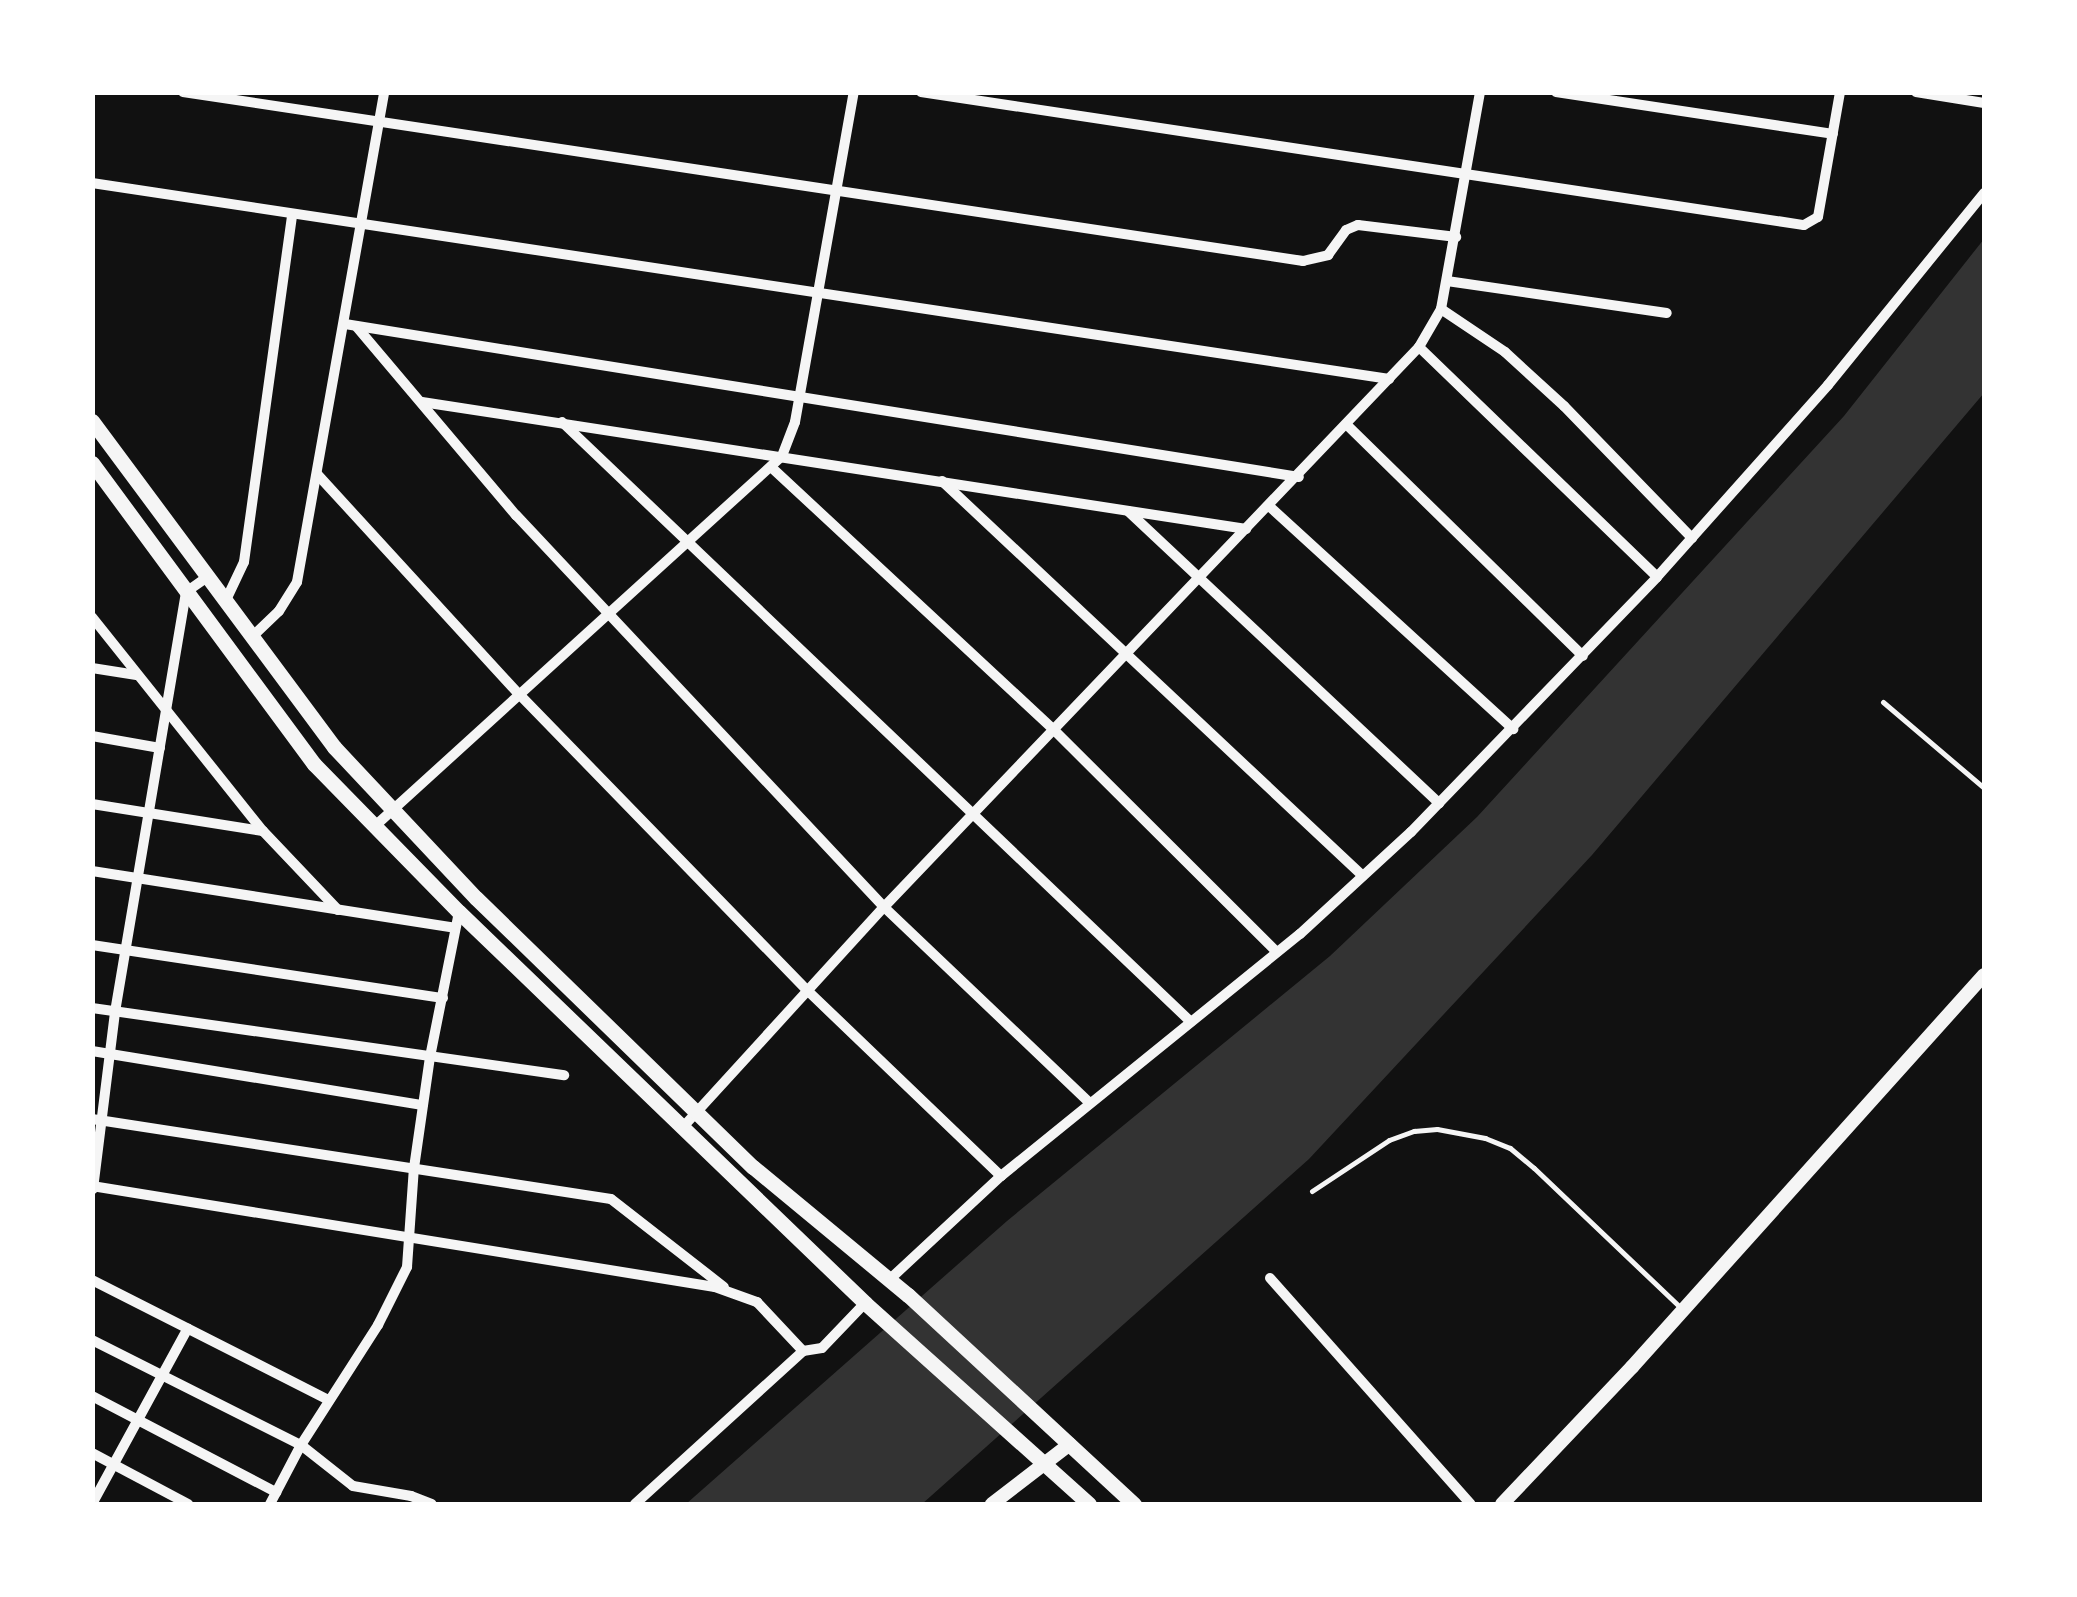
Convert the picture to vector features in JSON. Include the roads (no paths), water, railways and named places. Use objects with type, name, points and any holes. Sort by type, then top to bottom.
[{"type":"main road","points":[[92,421],[334,747],[476,898],[753,1167],[908,1295],[1134,1504]]},
{"type":"main road","points":[[92,463],[314,764],[375,826],[457,920],[866,1303],[1089,1504]]},
{"type":"street","points":[[184,92],[834,187],[1304,261],[1328,255],[1346,230],[1358,225],[1456,237]]},
{"type":"street","points":[[252,637],[285,603],[297,582],[351,325],[360,223],[384,92]]},
{"type":"street","points":[[375,826],[782,456],[792,436],[854,92]]},
{"type":"street","points":[[921,92],[1804,225],[1818,216],[1840,92]]},
{"type":"street","points":[[683,1128],[884,907],[1420,348],[1441,309],[1480,92]]},
{"type":"street","points":[[1556,92],[1834,134]]},
{"type":"street","points":[[1916,92],[1984,103]]},
{"type":"street","points":[[92,183],[1389,379]]},
{"type":"street","points":[[889,1280],[1001,1176],[1277,952],[1439,803],[1657,578],[1828,385],[1984,193]]},
{"type":"street","points":[[226,600],[244,562],[292,214]]},
{"type":"street","points":[[1447,281],[1667,313]]},
{"type":"street","points":[[1441,309],[1505,352],[1564,406],[1692,538]]},
{"type":"street","points":[[351,325],[1298,477]]},
{"type":"street","points":[[351,325],[516,515],[884,907],[1090,1103]]},
{"type":"street","points":[[1420,348],[1657,578]]},
{"type":"street","points":[[421,402],[1246,529]]},
{"type":"street","points":[[562,422],[1191,1022]]},
{"type":"street","points":[[1347,425],[1583,656]]},
{"type":"street","points":[[771,467],[1055,731],[1277,952]]},
{"type":"street","points":[[317,474],[518,693],[809,992],[1001,1176]]},
{"type":"street","points":[[942,481],[1363,876]]},
{"type":"street","points":[[1270,506],[1513,729]]},
{"type":"street","points":[[1127,510],[1202,576],[1439,803]]},
{"type":"street","points":[[210,576],[186,592],[97,1120],[93,1187],[412,1236],[733,1294],[756,1302],[803,1351]]},
{"type":"street","points":[[92,617],[263,831],[338,910]]},
{"type":"street","points":[[92,668],[136,675]]},
{"type":"street","points":[[92,736],[160,748]]},
{"type":"street","points":[[92,804],[263,831]]},
{"type":"street","points":[[92,872],[338,910],[457,920],[430,1057],[414,1168],[408,1267],[396,1295],[301,1445],[270,1504]]},
{"type":"street","points":[[92,945],[443,998]]},
{"type":"street","points":[[1502,1504],[1984,976]]},
{"type":"street","points":[[92,1008],[564,1075]]},
{"type":"street","points":[[92,1051],[424,1105]]},
{"type":"street","points":[[97,1120],[610,1199],[733,1294]]},
{"type":"street","points":[[1270,1278],[1471,1504]]},
{"type":"street","points":[[92,1280],[329,1400]]},
{"type":"street","points":[[635,1504],[803,1351],[822,1348],[866,1303]]},
{"type":"street","points":[[92,1504],[188,1328]]},
{"type":"street","points":[[92,1340],[301,1445],[353,1486],[411,1496],[432,1504]]},
{"type":"street","points":[[92,1396],[276,1492]]},
{"type":"street","points":[[992,1504],[1070,1444]]},
{"type":"street","points":[[92,1453],[188,1504]]},
{"type":"lane","points":[[1883,702],[1984,788]]},
{"type":"lane","points":[[1312,1191],[1389,1140],[1414,1131],[1437,1129],[1485,1138],[1510,1148],[1534,1168],[1683,1310]]}]
